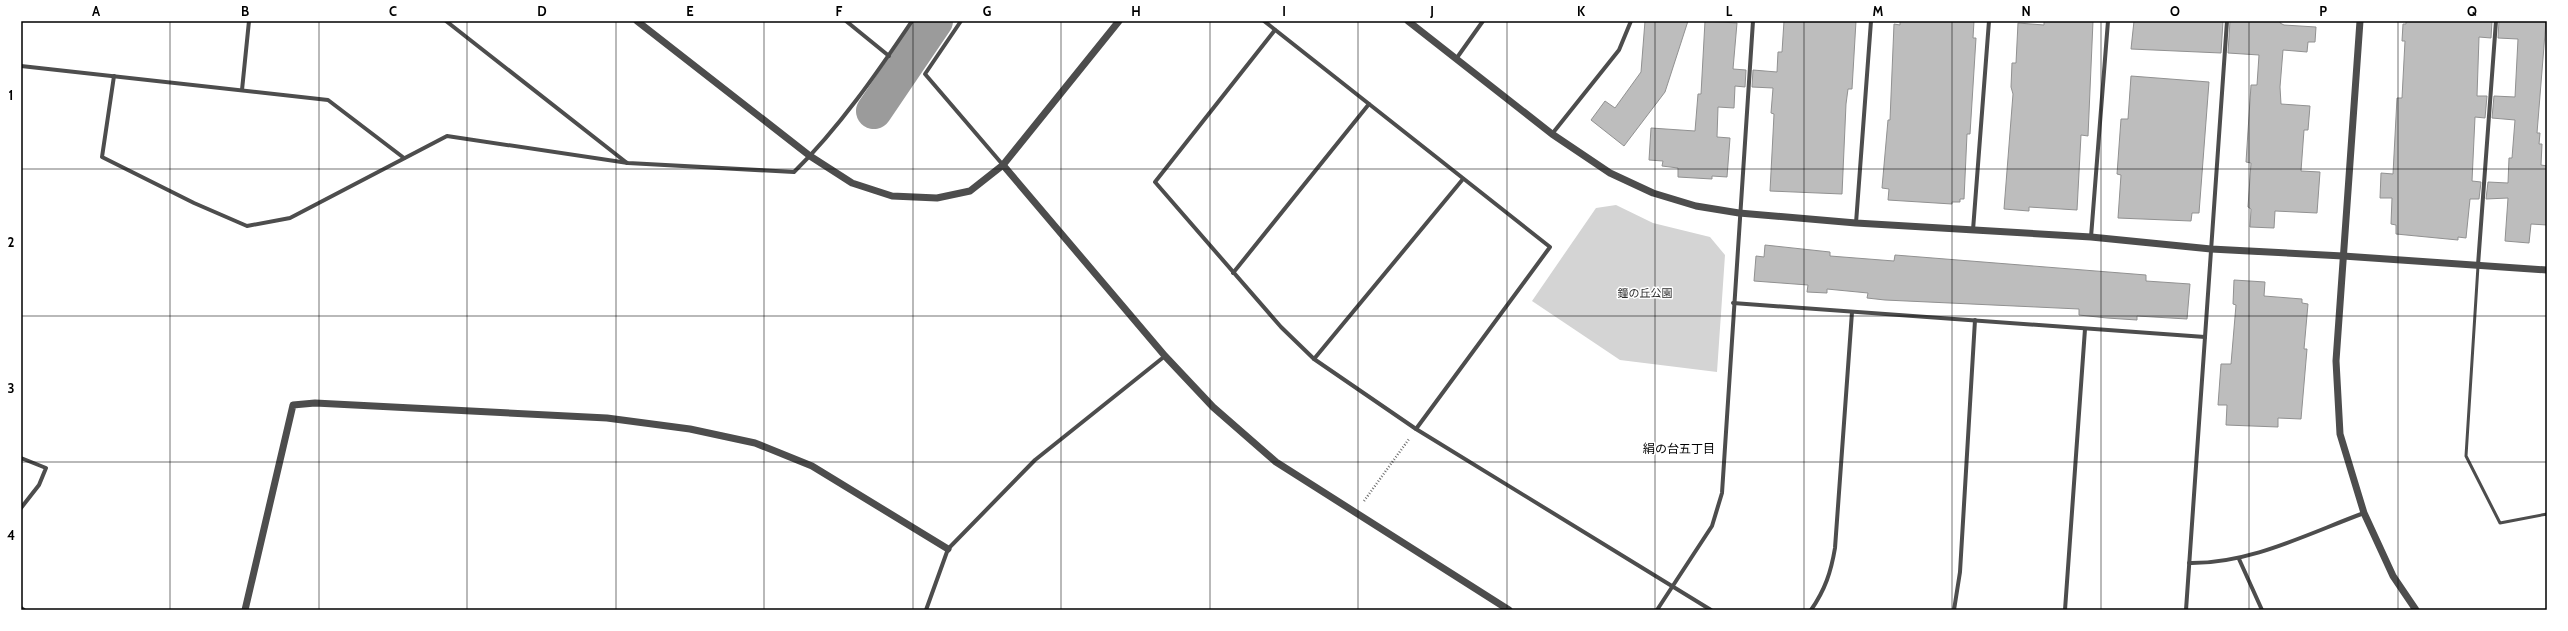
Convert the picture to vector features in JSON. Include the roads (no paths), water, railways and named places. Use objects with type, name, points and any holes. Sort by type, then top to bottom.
[{"type":"street","points":[[242,90],[249,21]]},
{"type":"street","points":[[446,21],[628,163]]},
{"type":"street","points":[[637,21],[810,156],[852,183],[892,196],[937,198],[970,191],[1003,165],[1119,21]]},
{"type":"street","points":[[846,21],[889,56]]},
{"type":"street","points":[[114,76],[102,157],[194,204],[247,226],[290,218],[447,136],[628,163],[794,172],[810,156],[889,56],[912,21]]},
{"type":"street","points":[[961,21],[925,74],[1165,356],[1213,407],[1276,462],[1355,514],[1509,610]]},
{"type":"street","points":[[1264,21],[1550,247],[1416,429]]},
{"type":"street","points":[[1408,21],[1552,134],[1610,173],[1653,193],[1696,206],[1739,213],[1856,223],[2092,237],[2211,249],[2478,264],[2547,270]]},
{"type":"street","points":[[1456,60],[1484,21]]},
{"type":"street","points":[[1552,134],[1619,50],[1631,21]]},
{"type":"street","points":[[1657,610],[1712,526],[1722,493],[1739,213],[1753,21]]},
{"type":"street","points":[[1856,223],[1871,21]]},
{"type":"street","points":[[1973,230],[1989,21]]},
{"type":"street","points":[[2092,237],[2108,21]]},
{"type":"street","points":[[2186,610],[2227,21]]},
{"type":"street","points":[[2360,21],[2336,360],[2340,434],[2364,513],[2393,576],[2416,610]]},
{"type":"street","points":[[2478,264],[2496,21]]},
{"type":"street","points":[[1275,30],[1155,182],[1233,274],[1281,327],[1314,359],[1416,429],[1711,610]]},
{"type":"street","points":[[21,66],[328,100],[404,158]]},
{"type":"street","points":[[1233,274],[1369,104]]},
{"type":"street","points":[[1314,359],[1463,179]]},
{"type":"street","points":[[1734,303],[2205,337]]},
{"type":"street","points":[[1811,610],[1822,594],[1831,571],[1835,548],[1852,312]]},
{"type":"street","points":[[1954,610],[1960,572],[1975,320]]},
{"type":"street","points":[[2065,610],[2085,329]]},
{"type":"street","points":[[926,610],[948,549],[1035,460],[1165,356]]},
{"type":"street","points":[[245,610],[293,405],[315,403],[607,418],[690,429],[755,443],[812,466],[948,549]]},
{"type":"street","points":[[21,458],[46,468],[39,485],[21,508]]},
{"type":"street","points":[[2189,563],[2212,563],[2239,559],[2364,513]]},
{"type":"street","points":[[2239,559],[2262,610]]},
{"type":"lane","points":[[2478,264],[2466,456],[2500,523],[2547,514]]},
{"type":"waterway","points":[[874,111],[935,21]]},
{"type":"district","name":"絹の台五丁目","points":[[1679,448]]},
{"type":"park label","name":"鐘の丘公園","points":[[1645,293]]}]
